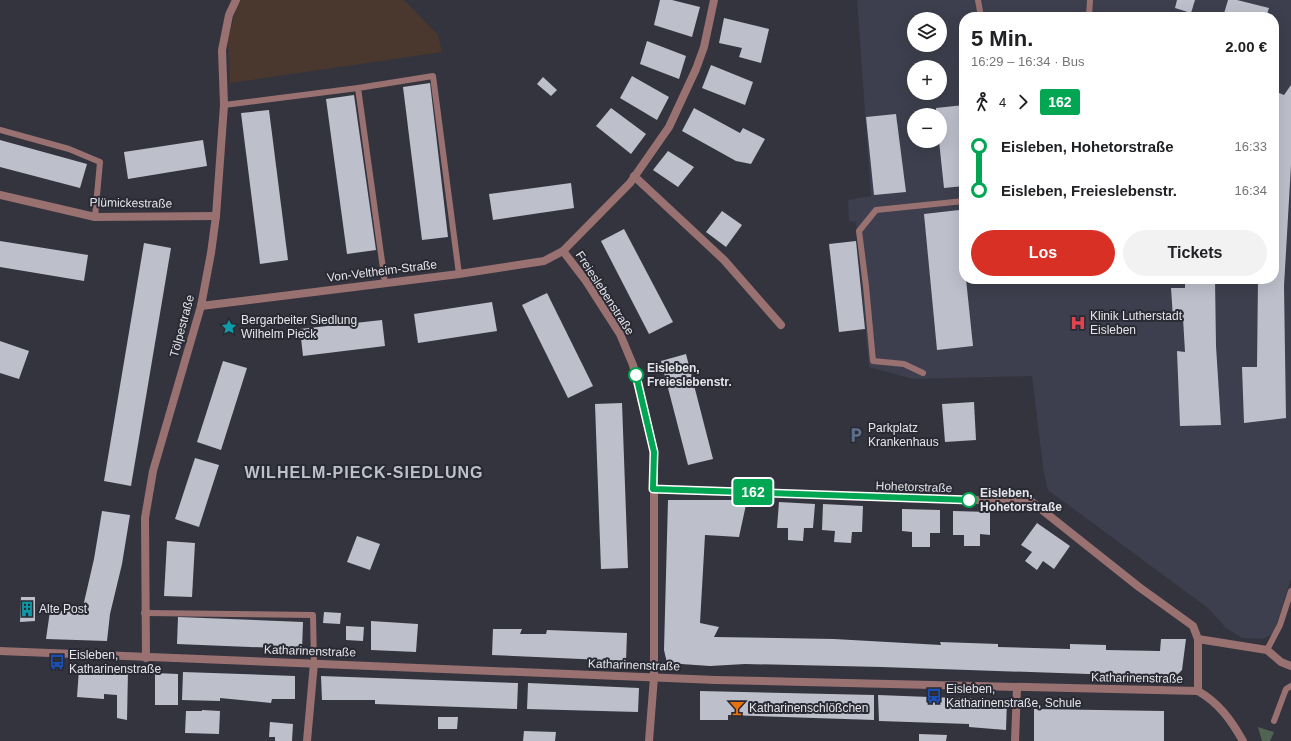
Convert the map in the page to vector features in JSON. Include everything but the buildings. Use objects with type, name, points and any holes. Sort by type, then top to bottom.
[{"type":"street","name":"Tölpestraße","points":[[146,658],[144,613],[145,518],[153,471],[201,306],[216,216],[224,105],[222,50],[229,15],[236,0]]},
{"type":"street","name":"Von-Veltheim-Straße","points":[[201,306],[459,274],[544,261],[563,251],[634,176],[669,127],[684,98],[704,48],[714,0]]},
{"type":"street","points":[[634,176],[724,260],[781,325]]},
{"type":"street","name":"Plümickestraße","points":[[0,195],[96,217],[216,216]]},
{"type":"street","name":"Freieslebenstraße","points":[[563,251],[586,281],[620,334],[633,365],[654,452],[654,678],[650,741]]},
{"type":"street","name":"Hohetorstraße","points":[[653,489],[1032,502],[1139,587],[1193,626],[1198,639]]},
{"type":"street","points":[[1198,691],[1198,639],[1267,650],[1281,662],[1291,666]]},
{"type":"street","name":"Katharinenstraße","points":[[0,651],[654,678],[1017,688],[1198,691],[1212,698],[1231,720],[1243,741]]},
{"type":"street","points":[[307,741],[314,663]]},
{"type":"street","points":[[1014,741],[1017,688]]},
{"type":"lane","points":[[978,0],[980,12]]},
{"type":"lane","points":[[1089,12],[1090,0]]},
{"type":"lane","points":[[224,105],[358,88],[433,76],[459,274]]},
{"type":"lane","points":[[358,88],[385,283]]},
{"type":"lane","points":[[0,130],[69,149],[100,162],[96,217]]},
{"type":"lane","points":[[923,373],[904,364],[873,361],[859,231],[876,210],[959,202]]},
{"type":"lane","points":[[1267,650],[1280,625],[1291,592]]},
{"type":"lane","points":[[144,613],[313,615],[314,663]]},
{"type":"lane","points":[[1274,721],[1286,689],[1291,686]]},
{"type":"shaded area","points":[[241,0],[404,0],[438,35],[442,52],[230,83],[228,39],[237,6]]},
{"type":"shaded area","name":"Klinik Lutherstadt Eisleben","points":[[857,0],[1291,0],[1291,578],[1274,633],[1263,639],[1242,638],[1226,628],[1208,608],[1048,490],[1044,474],[1032,376],[913,379],[869,367],[856,222],[849,221],[848,200],[871,196]]},
{"type":"green space","points":[[1258,727],[1274,732],[1270,741],[1262,741]]},
{"type":"bus line","name":"162","points":[[636,375],[654,452],[653,489],[969,500]]},
{"type":"place","name":"Klinik Lutherstadt Eisleben","points":[[1078,323]]},
{"type":"place","name":"Bergarbeiter Siedlung Wilhelm Pieck","points":[[229,327]]},
{"type":"place","name":"Eisleben, Freieslebenstr.","points":[[636,375]]},
{"type":"place","name":"Parkplatz Krankenhaus","points":[[856,435]]},
{"type":"place","name":"Eisleben, Hohetorstraße","points":[[969,500]]},
{"type":"place","name":"Alte Post","points":[[27,609]]},
{"type":"place","name":"Eisleben, Katharinenstraße","points":[[57,662]]},
{"type":"place","name":"Eisleben, Katharinenstraße, Schule","points":[[934,696]]},
{"type":"place","name":"Katharinenschlößchen","points":[[737,708]]},
{"type":"district","name":"WILHELM-PIECK-SIEDLUNG","points":[[364,472]]}]
